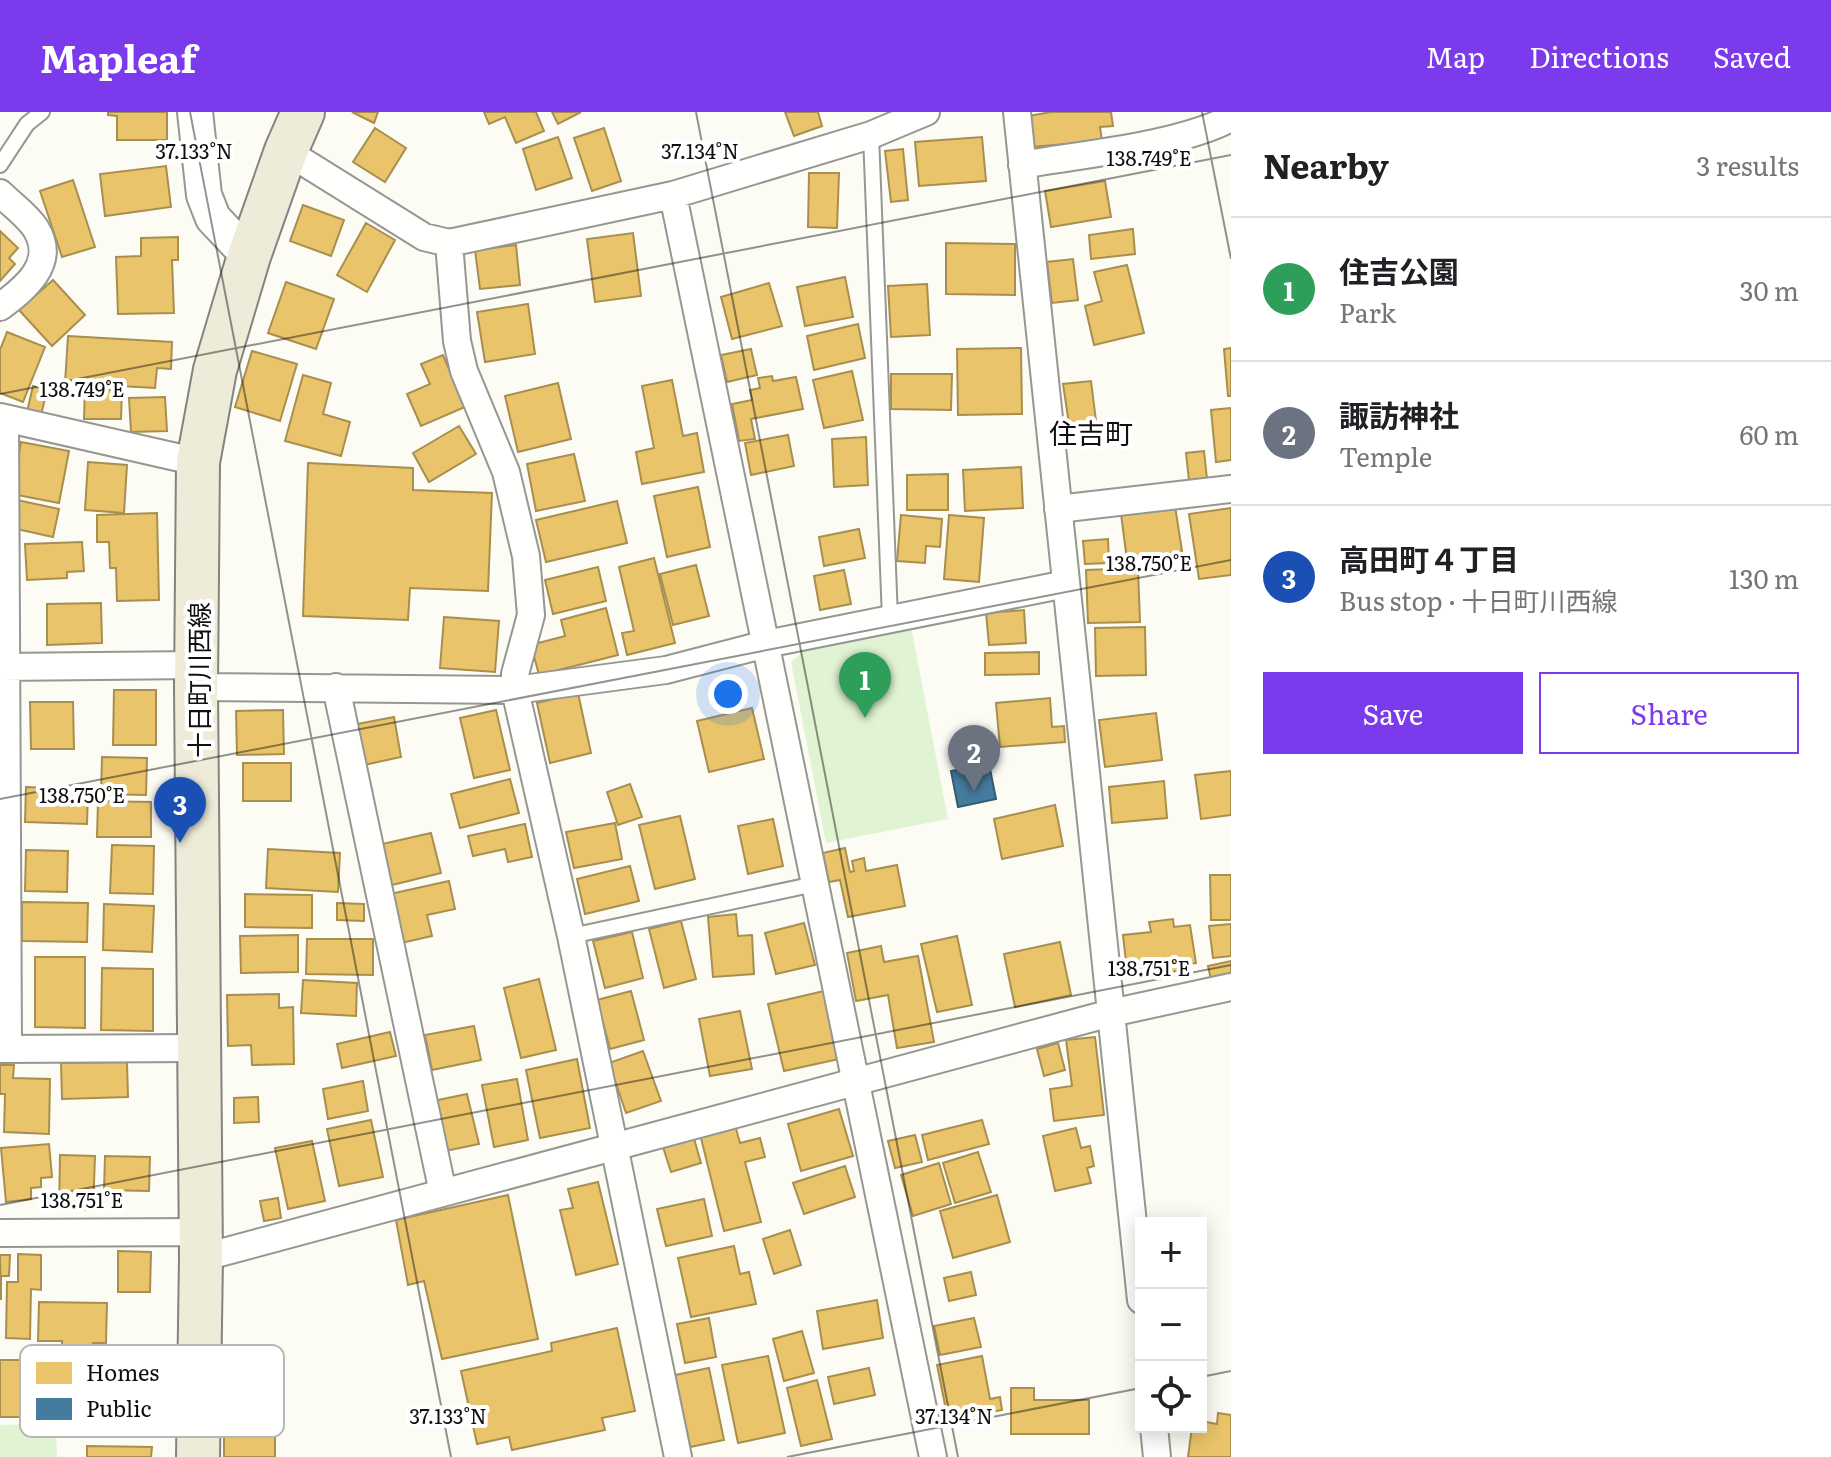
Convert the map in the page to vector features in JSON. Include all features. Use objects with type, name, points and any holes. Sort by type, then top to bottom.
[{"type":"main road","name":"十日町川西線","points":[[199,1345],[198,462],[215,370],[249,256],[303,112]]},
{"type":"main road","name":"十日町川西線","points":[[198,1437],[198,1457]]},
{"type":"street","points":[[195,112],[204,195],[213,218],[249,256]]},
{"type":"street","points":[[286,151],[424,237],[449,243],[673,195],[871,135],[926,112]]},
{"type":"street","points":[[1017,112],[1140,1289]]},
{"type":"street","points":[[1022,165],[1160,141],[1212,128],[1231,118]]},
{"type":"street","points":[[0,193],[37,230],[42,251],[38,272],[0,307]]},
{"type":"street","points":[[673,195],[933,1457]]},
{"type":"street","points":[[449,243],[457,341],[464,371],[506,472],[526,556],[531,615],[515,674],[515,690],[571,936],[678,1457]]},
{"type":"street","points":[[198,462],[2,418],[4,1049],[199,1048]]},
{"type":"street","points":[[1058,509],[1231,489]]},
{"type":"street","points":[[3,667],[196,676],[336,687],[515,690],[666,670],[766,644],[1066,584]]},
{"type":"street","points":[[336,687],[443,1193]]},
{"type":"street","points":[[0,1233],[200,1245],[443,1193],[1111,1013],[1231,987]]},
{"type":"street","points":[[1155,1433],[1157,1457]]},
{"type":"lane","points":[[0,165],[27,124],[42,112]]},
{"type":"lane","points":[[871,135],[890,619]]},
{"type":"lane","points":[[571,936],[815,884]]},
{"type":"green space","points":[[911,627],[948,819],[826,843],[791,662],[804,651]]},
{"type":"green space","points":[[20,1424],[20,1437],[56,1437],[57,1457],[0,1457],[0,1425]]},
{"type":"building: Homes","points":[[108,112],[167,112],[167,140],[117,140],[117,116],[108,115]]},
{"type":"building: Homes","points":[[352,112],[378,112],[374,123]]},
{"type":"building: Homes","points":[[484,112],[536,112],[544,131],[516,143],[505,117],[489,124]]},
{"type":"building: Homes","points":[[552,112],[581,112],[558,124]]},
{"type":"building: Homes","points":[[785,112],[818,112],[822,126],[794,136]]},
{"type":"building: Homes","points":[[1051,112],[1111,112],[1113,126],[1100,127],[1102,141],[1031,147],[1028,116]]},
{"type":"building: Homes","points":[[375,128],[406,148],[385,182],[353,162]]},
{"type":"building: Homes","points":[[604,128],[621,181],[592,191],[574,138]]},
{"type":"building: Homes","points":[[558,137],[572,178],[536,190],[523,149]]},
{"type":"building: Homes","points":[[982,137],[986,181],[919,186],[915,142]]},
{"type":"building: Homes","points":[[903,149],[908,200],[891,202],[885,151]]},
{"type":"building: Homes","points":[[166,166],[171,207],[105,216],[100,174]]},
{"type":"building: Homes","points":[[809,173],[839,173],[837,228],[808,227]]},
{"type":"building: Homes","points":[[73,180],[95,247],[62,257],[40,191]]},
{"type":"building: Homes","points":[[1105,181],[1111,217],[1051,227],[1045,191]]},
{"type":"building: Homes","points":[[303,205],[344,220],[331,256],[290,241]]},
{"type":"building: Homes","points":[[366,223],[395,240],[367,292],[337,275]]},
{"type":"building: Homes","points":[[1133,229],[1135,254],[1091,259],[1089,235]]},
{"type":"building: Homes","points":[[0,231],[18,248],[9,258],[15,264],[0,281]]},
{"type":"building: Homes","points":[[633,233],[641,296],[595,302],[587,239]]},
{"type":"building: Homes","points":[[178,237],[178,260],[172,260],[174,313],[118,314],[116,257],[141,256],[141,238]]},
{"type":"building: Homes","points":[[946,243],[1015,244],[1015,295],[946,294]]},
{"type":"building: Homes","points":[[516,245],[520,285],[480,289],[475,250]]},
{"type":"building: Homes","points":[[1073,259],[1078,300],[1052,303],[1047,262]]},
{"type":"building: Homes","points":[[1127,265],[1144,333],[1094,345],[1085,306],[1102,301],[1094,272]]},
{"type":"building: Homes","points":[[845,277],[853,317],[805,326],[797,287]]},
{"type":"building: Homes","points":[[53,280],[85,315],[52,346],[19,310]]},
{"type":"building: Homes","points":[[286,282],[334,299],[316,349],[268,333]]},
{"type":"building: Homes","points":[[769,283],[782,326],[732,339],[721,297]]},
{"type":"building: Homes","points":[[927,284],[930,335],[891,337],[888,286]]},
{"type":"building: Homes","points":[[528,304],[535,354],[485,362],[477,312]]},
{"type":"building: Homes","points":[[858,324],[865,358],[814,370],[807,336]]},
{"type":"building: Homes","points":[[7,332],[45,347],[23,402],[0,393],[0,350]]},
{"type":"building: Homes","points":[[68,336],[172,342],[171,369],[157,368],[155,388],[65,383]]},
{"type":"building: Homes","points":[[1021,348],[1022,414],[958,415],[957,349]]},
{"type":"building: Homes","points":[[1231,348],[1231,396],[1228,396],[1224,349]]},
{"type":"building: Homes","points":[[751,349],[757,375],[727,382],[721,355]]},
{"type":"building: Homes","points":[[252,351],[297,364],[280,421],[235,407]]},
{"type":"building: Homes","points":[[443,355],[465,407],[421,426],[407,394],[430,384],[421,364]]},
{"type":"building: Homes","points":[[852,371],[863,420],[824,428],[813,380]]},
{"type":"building: Homes","points":[[891,374],[952,374],[951,410],[891,409]]},
{"type":"building: Homes","points":[[303,375],[331,383],[323,414],[350,422],[341,456],[285,441]]},
{"type":"building: Homes","points":[[772,376],[773,381],[796,377],[803,409],[751,419],[755,439],[739,441],[732,404],[752,400],[750,390],[760,388],[758,378]]},
{"type":"building: Homes","points":[[672,380],[683,436],[697,433],[704,472],[642,484],[636,452],[654,448],[642,386]]},
{"type":"building: Homes","points":[[1091,381],[1096,421],[1069,424],[1063,384]]},
{"type":"building: Homes","points":[[558,383],[571,439],[518,452],[505,396]]},
{"type":"building: Homes","points":[[33,386],[47,390],[41,415],[27,412]]},
{"type":"building: Homes","points":[[85,389],[122,390],[121,419],[84,419]]},
{"type":"building: Homes","points":[[165,397],[167,431],[131,432],[129,398]]},
{"type":"building: Homes","points":[[1231,408],[1231,460],[1216,462],[1211,410]]},
{"type":"building: Homes","points":[[459,426],[476,454],[429,482],[413,453]]},
{"type":"building: Homes","points":[[788,435],[794,466],[751,475],[745,443]]},
{"type":"building: Homes","points":[[866,437],[868,485],[834,487],[832,439]]},
{"type":"building: Homes","points":[[21,442],[69,451],[59,503],[12,494]]},
{"type":"building: Homes","points":[[1204,451],[1207,479],[1189,481],[1186,453]]},
{"type":"building: Homes","points":[[574,454],[585,501],[536,511],[527,464]]},
{"type":"building: Homes","points":[[88,462],[127,465],[124,513],[85,510]]},
{"type":"building: Homes","points":[[308,463],[413,468],[413,490],[492,493],[488,591],[410,588],[408,620],[303,616]]},
{"type":"building: Homes","points":[[1021,467],[1023,508],[965,511],[963,470]]},
{"type":"building: Homes","points":[[948,474],[948,510],[907,510],[907,475]]},
{"type":"building: Homes","points":[[698,487],[710,547],[667,557],[654,496]]},
{"type":"building: Homes","points":[[17,500],[59,509],[53,537],[12,528]]},
{"type":"building: Homes","points":[[617,501],[627,543],[546,562],[536,520]]},
{"type":"building: Homes","points":[[1175,506],[1182,551],[1127,560],[1121,514]]},
{"type":"building: Homes","points":[[1231,508],[1231,575],[1199,579],[1189,514]]},
{"type":"building: Homes","points":[[157,513],[159,600],[117,601],[116,568],[110,568],[109,542],[97,542],[97,515]]},
{"type":"building: Homes","points":[[901,515],[942,519],[940,547],[926,546],[925,563],[897,561]]},
{"type":"building: Homes","points":[[949,515],[984,518],[979,582],[944,579]]},
{"type":"building: Homes","points":[[859,529],[865,558],[824,566],[819,537]]},
{"type":"building: Homes","points":[[1108,539],[1109,563],[1085,564],[1083,541]]},
{"type":"building: Homes","points":[[82,542],[84,571],[67,572],[67,578],[27,580],[25,544]]},
{"type":"building: Homes","points":[[654,558],[675,643],[627,655],[622,633],[634,631],[619,567]]},
{"type":"building: Homes","points":[[696,565],[709,616],[673,625],[660,574]]},
{"type":"building: Homes","points":[[598,567],[606,601],[553,614],[545,580]]},
{"type":"building: Homes","points":[[1138,568],[1140,622],[1088,623],[1086,570]]},
{"type":"building: Homes","points":[[844,570],[851,604],[820,610],[814,576]]},
{"type":"building: Homes","points":[[101,603],[102,643],[47,645],[47,604]]},
{"type":"building: Homes","points":[[606,608],[618,655],[539,675],[531,645],[565,636],[561,620]]},
{"type":"building: Homes","points":[[1024,610],[1026,643],[989,645],[986,613]]},
{"type":"building: Homes","points":[[444,617],[499,621],[495,672],[440,668]]},
{"type":"building: Homes","points":[[1145,627],[1146,675],[1096,676],[1095,628]]},
{"type":"building: Homes","points":[[1039,652],[1039,674],[985,675],[985,653]]},
{"type":"building: Homes","points":[[114,690],[156,690],[156,745],[113,745]]},
{"type":"building: Homes","points":[[578,693],[591,753],[550,763],[537,703]]},
{"type":"building: Homes","points":[[1050,698],[1052,727],[1064,726],[1065,742],[1000,747],[996,703]]},
{"type":"building: Homes","points":[[30,702],[73,702],[74,749],[31,749]]},
{"type":"building: Homes","points":[[752,708],[764,759],[709,772],[697,721]]},
{"type":"building: Homes","points":[[283,710],[284,754],[237,755],[236,711]]},
{"type":"building: Homes","points":[[496,710],[510,770],[474,778],[460,718]]},
{"type":"building: Homes","points":[[1156,713],[1162,760],[1105,767],[1099,720]]},
{"type":"building: Homes","points":[[394,717],[401,757],[364,765],[357,724]]},
{"type":"building: Homes","points":[[102,757],[147,758],[146,795],[101,794]]},
{"type":"building: Homes","points":[[243,763],[291,763],[291,801],[243,801]]},
{"type":"building: Homes","points":[[1231,771],[1231,815],[1201,819],[1195,775]]},
{"type":"building: Homes","points":[[510,779],[519,813],[460,828],[451,794]]},
{"type":"building: Homes","points":[[1164,781],[1167,818],[1112,823],[1109,787]]},
{"type":"building: Homes","points":[[630,784],[642,817],[618,825],[607,792]]},
{"type":"building: Homes","points":[[26,787],[88,790],[87,824],[25,822]]},
{"type":"building: Homes","points":[[98,801],[151,802],[151,837],[97,837]]},
{"type":"building: Homes","points":[[1055,805],[1063,846],[1002,859],[994,819]]},
{"type":"building: Homes","points":[[680,816],[695,879],[655,889],[639,825]]},
{"type":"building: Homes","points":[[773,819],[783,866],[748,874],[738,826]]},
{"type":"building: Homes","points":[[615,823],[622,859],[574,868],[566,832]]},
{"type":"building: Homes","points":[[525,824],[532,857],[508,862],[505,849],[473,856],[468,836]]},
{"type":"building: Homes","points":[[431,833],[441,873],[388,886],[378,845]]},
{"type":"building: Homes","points":[[112,845],[154,846],[153,894],[110,893]]},
{"type":"building: Homes","points":[[845,848],[850,872],[854,871],[852,861],[864,858],[866,871],[897,865],[905,906],[848,917],[840,880],[829,882],[823,853]]},
{"type":"building: Homes","points":[[268,849],[340,853],[338,892],[266,888]]},
{"type":"building: Homes","points":[[26,850],[68,851],[67,892],[25,891]]},
{"type":"building: Homes","points":[[630,866],[639,901],[585,914],[577,879]]},
{"type":"building: Homes","points":[[1210,875],[1231,875],[1231,920],[1211,920]]},
{"type":"building: Homes","points":[[449,881],[455,909],[427,915],[432,936],[401,943],[390,894]]},
{"type":"building: Homes","points":[[245,894],[312,895],[312,928],[245,927]]},
{"type":"building: Homes","points":[[22,902],[88,903],[87,942],[22,941]]},
{"type":"building: Homes","points":[[337,903],[364,904],[364,921],[337,920]]},
{"type":"building: Homes","points":[[104,904],[154,906],[152,952],[103,950]]},
{"type":"building: Homes","points":[[736,914],[738,936],[752,935],[754,974],[713,977],[708,917]]},
{"type":"building: Homes","points":[[1173,919],[1174,927],[1190,925],[1196,963],[1177,965],[1178,971],[1140,977],[1139,969],[1127,971],[1123,935],[1151,932],[1149,922]]},
{"type":"building: Homes","points":[[681,921],[696,979],[664,988],[649,929]]},
{"type":"building: Homes","points":[[804,923],[815,965],[776,974],[765,933]]},
{"type":"building: Homes","points":[[1231,924],[1231,956],[1213,958],[1209,926]]},
{"type":"building: Homes","points":[[632,932],[643,978],[605,988],[593,941]]},
{"type":"building: Homes","points":[[298,935],[298,972],[241,973],[240,936]]},
{"type":"building: Homes","points":[[957,936],[972,1005],[937,1012],[921,944]]},
{"type":"building: Homes","points":[[307,939],[373,939],[373,975],[306,974]]},
{"type":"building: Homes","points":[[1060,942],[1071,995],[1015,1007],[1004,954]]},
{"type":"building: Homes","points":[[881,946],[884,962],[918,956],[934,1042],[897,1048],[888,995],[856,1001],[847,953]]},
{"type":"building: Homes","points":[[35,957],[85,957],[85,1028],[35,1027]]},
{"type":"building: Homes","points":[[1231,961],[1231,981],[1212,984],[1208,966]]},
{"type":"building: Homes","points":[[102,968],[153,969],[153,1031],[101,1030]]},
{"type":"building: Homes","points":[[539,979],[556,1050],[521,1058],[504,988]]},
{"type":"building: Homes","points":[[303,980],[357,983],[356,1016],[301,1013]]},
{"type":"building: Homes","points":[[631,991],[644,1040],[610,1049],[597,1000]]},
{"type":"building: Homes","points":[[824,991],[839,1059],[784,1071],[768,1004]]},
{"type":"building: Homes","points":[[279,994],[279,1008],[293,1007],[294,1064],[252,1065],[251,1045],[228,1046],[227,995]]},
{"type":"building: Homes","points":[[740,1011],[752,1069],[710,1076],[699,1019]]},
{"type":"building: Homes","points":[[474,1026],[481,1060],[432,1070],[425,1035]]},
{"type":"building: Homes","points":[[390,1032],[396,1056],[342,1068],[337,1044]]},
{"type":"building: Homes","points":[[1095,1037],[1104,1115],[1054,1121],[1050,1089],[1072,1086],[1066,1040]]},
{"type":"building: Homes","points":[[1058,1043],[1065,1070],[1044,1076],[1037,1049]]},
{"type":"building: Homes","points":[[643,1051],[661,1101],[626,1113],[609,1063]]},
{"type":"building: Homes","points":[[577,1059],[590,1128],[540,1138],[526,1070]]},
{"type":"building: Homes","points":[[127,1062],[128,1097],[62,1099],[61,1063]]},
{"type":"building: Homes","points":[[0,1065],[14,1065],[13,1078],[50,1079],[49,1134],[4,1132],[5,1094],[0,1094]]},
{"type":"building: Homes","points":[[517,1079],[528,1140],[494,1147],[482,1085]]},
{"type":"building: Homes","points":[[363,1081],[368,1111],[328,1119],[323,1089]]},
{"type":"building: Homes","points":[[467,1094],[479,1144],[445,1151],[433,1101]]},
{"type":"building: Homes","points":[[258,1097],[259,1122],[234,1123],[234,1098]]},
{"type":"building: Homes","points":[[839,1109],[853,1156],[801,1171],[788,1124]]},
{"type":"building: Homes","points":[[371,1120],[383,1177],[339,1186],[327,1129]]},
{"type":"building: Homes","points":[[982,1120],[989,1144],[928,1160],[922,1135]]},
{"type":"building: Homes","points":[[735,1125],[740,1143],[760,1138],[765,1157],[745,1162],[761,1222],[724,1231],[700,1134]]},
{"type":"building: Homes","points":[[1076,1128],[1081,1148],[1090,1146],[1094,1166],[1087,1168],[1091,1183],[1055,1191],[1043,1136]]},
{"type":"building: Homes","points":[[693,1135],[701,1163],[671,1172],[662,1144]]},
{"type":"building: Homes","points":[[915,1135],[922,1162],[895,1168],[888,1141]]},
{"type":"building: Homes","points":[[312,1141],[325,1201],[288,1209],[275,1148]]},
{"type":"building: Homes","points":[[49,1144],[52,1177],[41,1178],[41,1187],[31,1188],[31,1199],[6,1202],[1,1148]]},
{"type":"building: Homes","points":[[978,1152],[991,1192],[955,1203],[943,1163]]},
{"type":"building: Homes","points":[[60,1155],[95,1156],[93,1210],[59,1209]]},
{"type":"building: Homes","points":[[105,1156],[150,1157],[149,1191],[104,1190]]},
{"type":"building: Homes","points":[[939,1163],[951,1204],[913,1216],[901,1175]]},
{"type":"building: Homes","points":[[845,1166],[855,1197],[804,1214],[793,1183]]},
{"type":"building: Homes","points":[[598,1182],[618,1264],[576,1275],[560,1210],[573,1208],[568,1189]]},
{"type":"building: Homes","points":[[508,1195],[538,1339],[442,1359],[424,1281],[408,1285],[396,1220]]},
{"type":"building: Homes","points":[[997,1195],[1010,1242],[953,1258],[940,1211]]},
{"type":"building: Homes","points":[[278,1198],[281,1218],[264,1221],[260,1201]]},
{"type":"building: Homes","points":[[704,1199],[712,1236],[666,1246],[657,1209]]},
{"type":"building: Homes","points":[[790,1230],[801,1265],[774,1274],[763,1239]]},
{"type":"building: Homes","points":[[734,1246],[740,1274],[749,1272],[756,1304],[691,1317],[678,1258]]},
{"type":"building: Homes","points":[[118,1251],[151,1252],[150,1292],[118,1292]]},
{"type":"building: Homes","points":[[18,1254],[41,1255],[41,1290],[31,1289],[30,1339],[6,1338],[7,1282],[18,1282]]},
{"type":"building: Homes","points":[[0,1255],[10,1255],[9,1276],[1,1276],[1,1300]]},
{"type":"building: Homes","points":[[971,1272],[976,1295],[949,1301],[944,1278]]},
{"type":"building: Homes","points":[[877,1300],[883,1338],[823,1349],[817,1311]]},
{"type":"building: Homes","points":[[39,1302],[107,1303],[106,1343],[62,1345],[62,1341],[38,1341]]},
{"type":"building: Homes","points":[[709,1318],[716,1357],[685,1363],[677,1324]]},
{"type":"building: Homes","points":[[974,1318],[981,1347],[940,1355],[934,1326]]},
{"type":"building: Homes","points":[[617,1328],[635,1411],[602,1418],[605,1430],[512,1450],[509,1437],[477,1444],[461,1371],[552,1351],[551,1343]]},
{"type":"building: Homes","points":[[802,1331],[814,1373],[784,1381],[773,1339]]},
{"type":"building: Homes","points":[[768,1356],[785,1433],[738,1443],[722,1365]]},
{"type":"building: Homes","points":[[982,1356],[990,1399],[1000,1397],[1002,1410],[948,1420],[937,1365]]},
{"type":"building: Homes","points":[[0,1360],[20,1360],[20,1417],[0,1417]]},
{"type":"building: Homes","points":[[709,1368],[724,1440],[690,1447],[675,1375]]},
{"type":"building: Homes","points":[[869,1368],[875,1395],[834,1404],[828,1377]]},
{"type":"building: Homes","points":[[817,1380],[832,1439],[801,1446],[787,1388]]},
{"type":"building: Homes","points":[[1011,1388],[1034,1388],[1034,1400],[1089,1400],[1089,1434],[1011,1434]]},
{"type":"building: Homes","points":[[1218,1413],[1231,1415],[1231,1457],[1188,1457],[1191,1433],[1207,1433],[1207,1422],[1217,1424]]},
{"type":"building: Homes","points":[[224,1437],[275,1437],[275,1457],[224,1457]]},
{"type":"building: Homes","points":[[87,1446],[152,1447],[151,1457],[87,1457]]},
{"type":"building: Public","points":[[989,764],[996,799],[958,807],[951,771]]},
{"type":"place","name":"住吉公園","points":[[865,718]]},
{"type":"place","name":"諏訪神社","points":[[974,791]]},
{"type":"place","name":"高田町４丁目","points":[[180,843]]},
{"type":"district","name":"住吉町","points":[[1091,432]]}]
